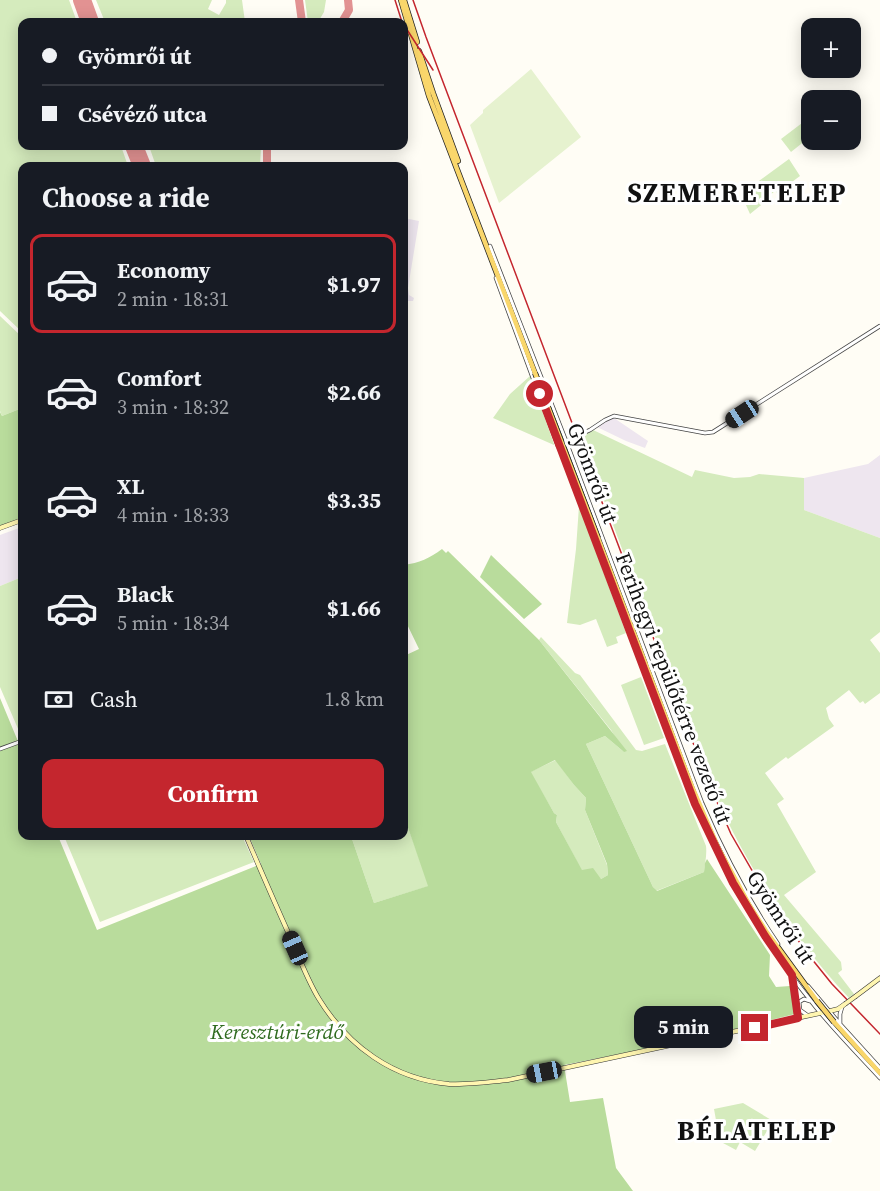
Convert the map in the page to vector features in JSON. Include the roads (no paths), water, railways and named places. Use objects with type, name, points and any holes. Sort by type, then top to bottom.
[{"type":"main road","name":"Ferihegyi repülőtérre vezető út","points":[[402,0],[500,280],[693,789],[718,847],[766,932],[816,1003],[880,1073]]},
{"type":"main road","points":[[0,528],[18,521]]},
{"type":"main road","points":[[248,840],[315,992],[332,1019],[368,1054],[399,1072],[426,1080],[465,1084],[508,1080],[809,1016],[843,1006],[880,978]]},
{"type":"street","name":"Gyömrői út","points":[[489,246],[568,441],[570,453],[697,791],[720,843],[767,927],[794,966],[821,1013],[836,1024],[880,1068]]},
{"type":"street","name":"Gyömrői út","points":[[489,246],[502,294],[719,857],[746,906],[792,975],[816,1003],[830,1011],[836,1024],[880,1078]]},
{"type":"street","points":[[560,448],[568,441],[614,416],[705,434],[713,432],[880,326]]},
{"type":"street","points":[[0,749],[18,742]]},
{"type":"street","name":"Gyömrői út","points":[[792,975],[798,1018]]},
{"type":"street","points":[[809,1016],[800,1010],[799,1002],[804,999],[816,1003]]},
{"type":"street","points":[[836,1024],[843,1006]]},
{"type":"railway","points":[[395,0],[401,18]]},
{"type":"railway","points":[[413,0],[706,777],[731,834],[765,893],[807,953],[832,984],[880,1034]]},
{"type":"railway","points":[[408,31],[433,70]]},
{"type":"district","name":"SZEMERETELEP","points":[[737,192]]},
{"type":"district","name":"BÉLATELEP","points":[[757,1130]]},
{"type":"park label","name":"Keresztúri-erdő","points":[[277,1031]]}]
